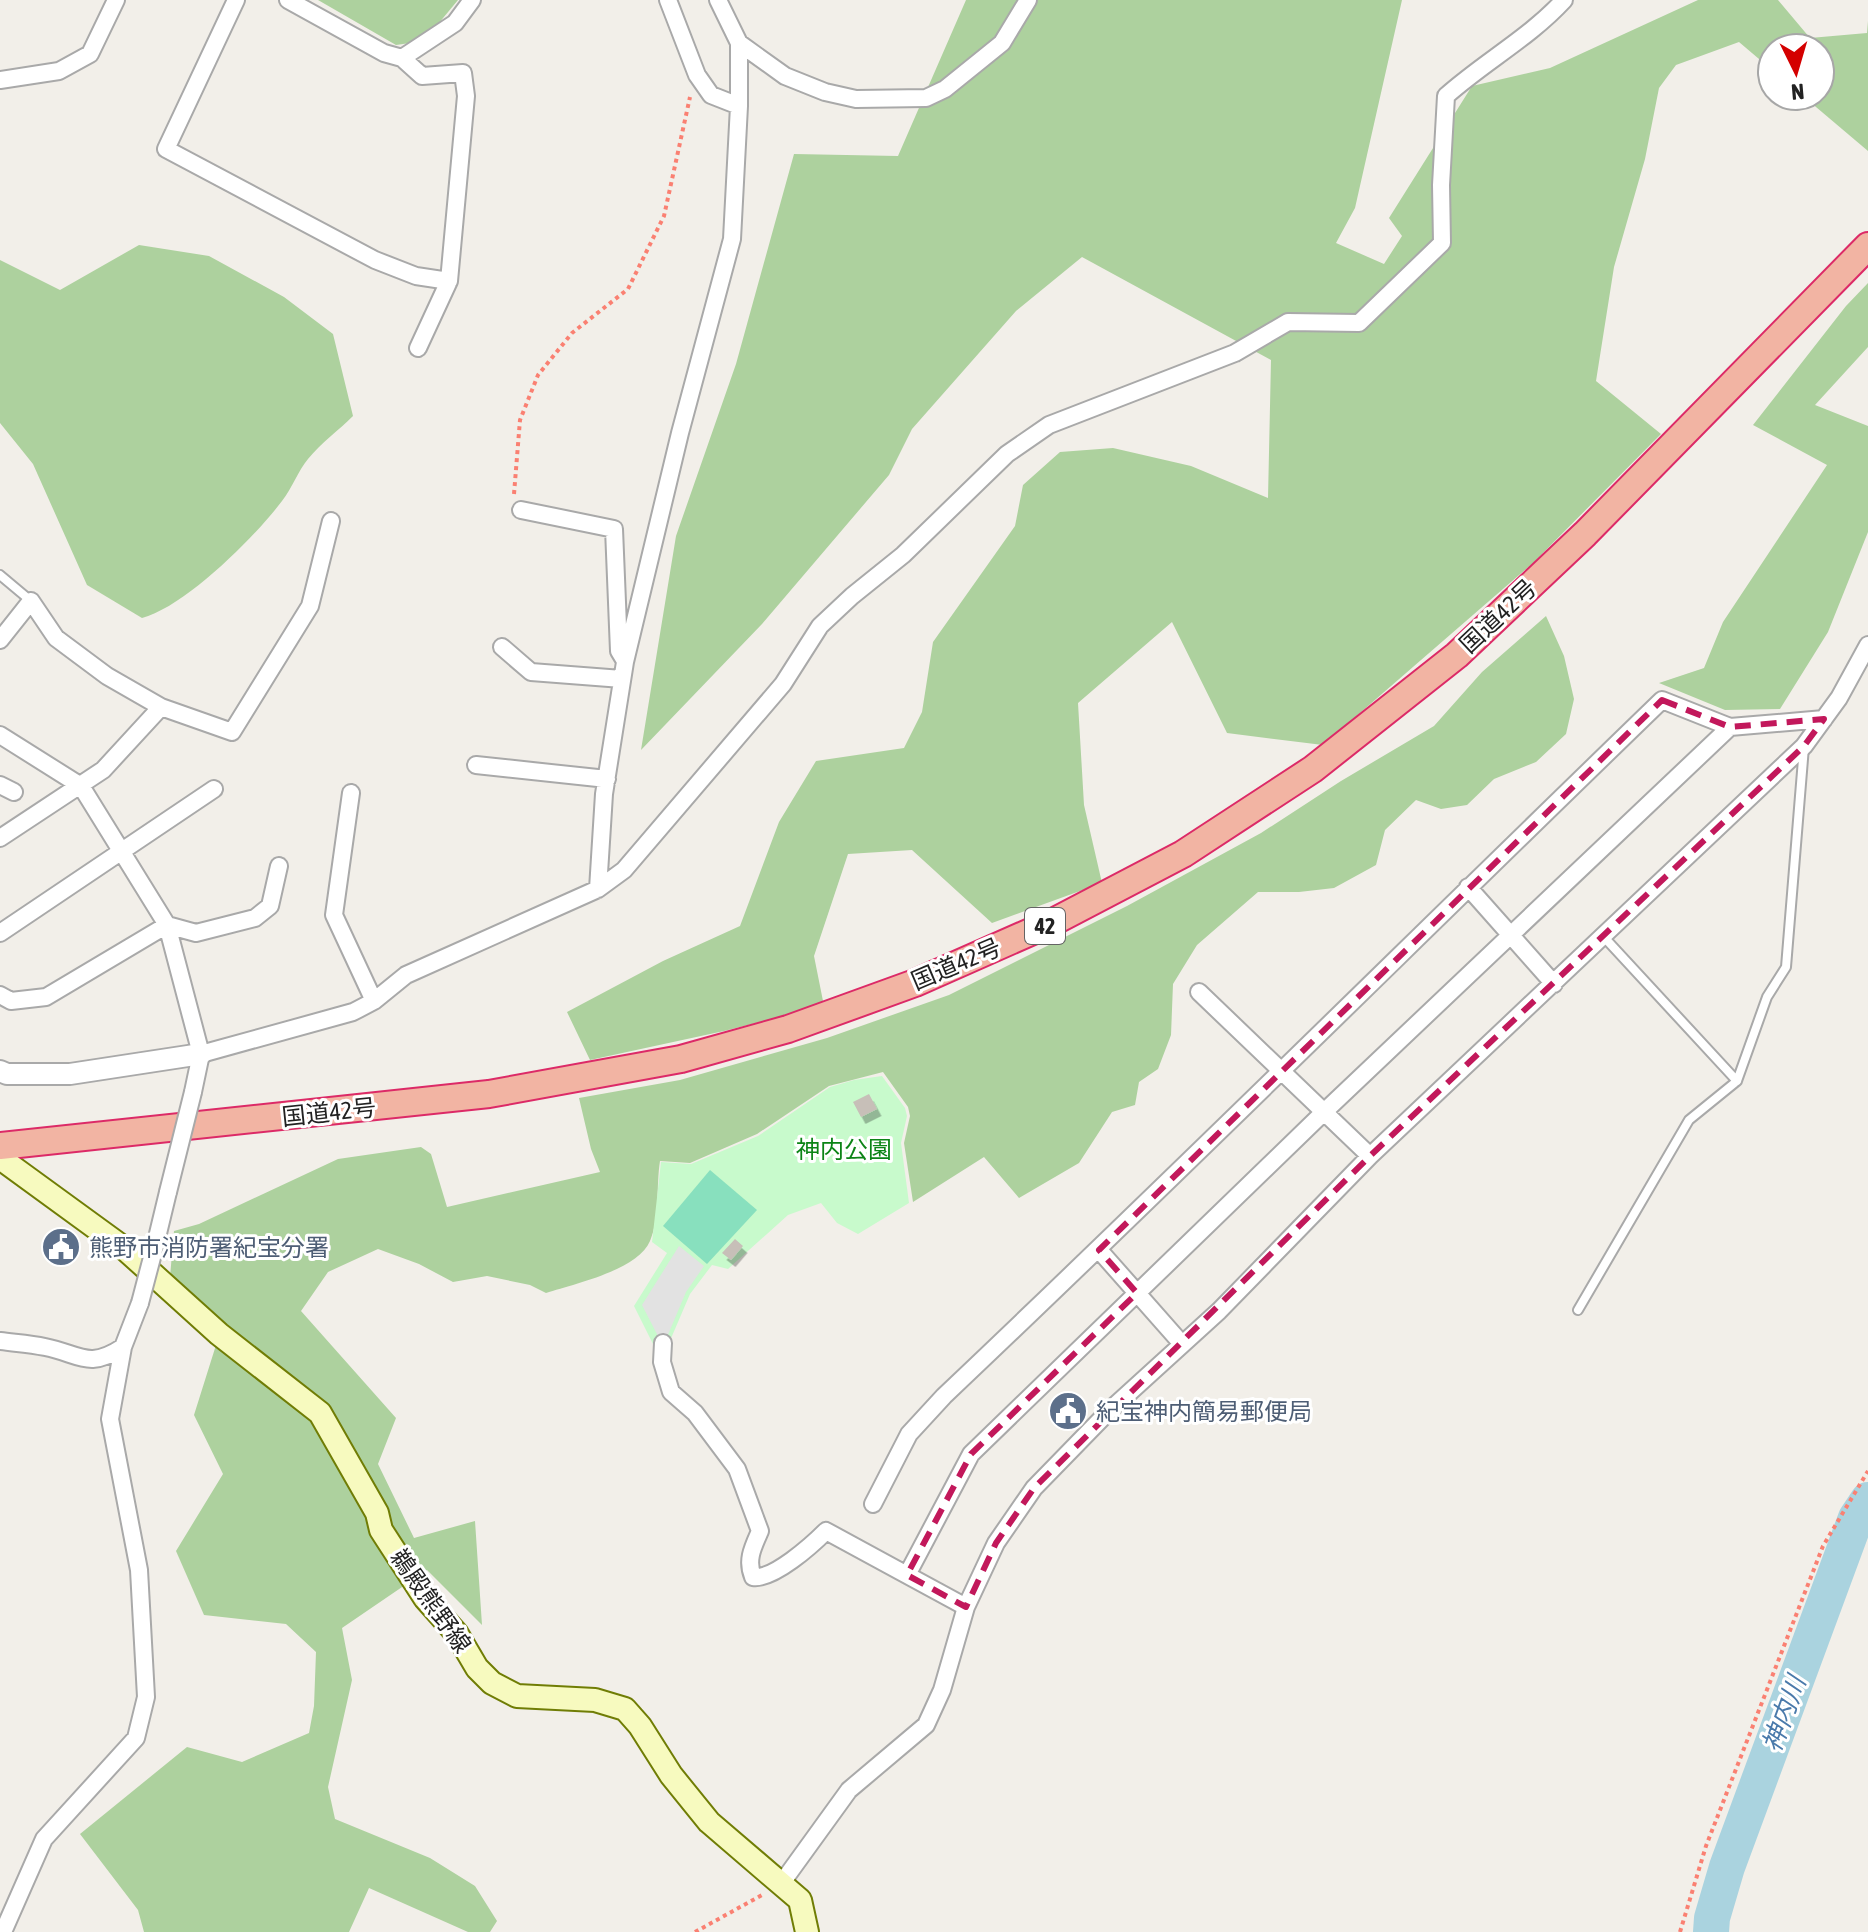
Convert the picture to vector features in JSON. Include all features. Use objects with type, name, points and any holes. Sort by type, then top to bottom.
[{"type":"highway","name":"国道42号","points":[[0,1146],[489,1094],[681,1059],[788,1029],[915,983],[1053,922],[1183,854],[1313,769],[1457,655],[1585,534],[1868,246]]},
{"type":"main road","name":"鵜殿熊野線","points":[[0,1158],[125,1249],[219,1334],[320,1413],[377,1513],[381,1530],[425,1598],[457,1634],[477,1668],[492,1683],[517,1696],[595,1700],[625,1709],[640,1726],[671,1775],[709,1822],[800,1900],[807,1932]]},
{"type":"street","points":[[0,80],[59,71],[90,54],[116,0]]},
{"type":"street","points":[[236,0],[166,149],[375,260],[416,276],[449,281]]},
{"type":"street","points":[[288,0],[384,53],[402,58],[422,76],[463,73],[466,96],[449,281],[418,348]]},
{"type":"street","points":[[402,58],[455,23],[472,0]]},
{"type":"street","points":[[668,0],[695,71],[711,95],[739,106]]},
{"type":"street","points":[[598,889],[607,779],[624,671],[676,448],[732,239],[739,43],[718,0]]},
{"type":"street","points":[[739,43],[785,76],[825,92],[856,99],[926,98],[945,89],[1002,43],[1028,0]]},
{"type":"street","points":[[0,1071],[7,1074],[70,1074],[201,1054],[353,1012],[374,1001],[406,975],[598,889],[624,870],[726,754],[783,684],[820,626],[903,555],[1007,454],[1049,425],[1235,353],[1288,322],[1359,323],[1442,243],[1441,185],[1446,96],[1543,23],[1564,0]]},
{"type":"street","points":[[518,504],[614,529],[619,651],[624,671]]},
{"type":"street","points":[[0,640],[31,601],[56,638],[107,676],[161,707],[232,732],[310,606],[331,521]]},
{"type":"street","points":[[781,1884],[849,1790],[926,1725],[942,1690],[966,1607],[996,1543],[1034,1488],[1109,1411],[1219,1311],[1370,1156],[1804,746],[1839,698],[1868,645]]},
{"type":"street","points":[[502,647],[531,672],[624,671]]},
{"type":"street","points":[[873,1504],[909,1434],[944,1396],[1099,1250],[1662,700],[1730,727],[1824,719]]},
{"type":"street","points":[[0,838],[103,770],[161,707]]},
{"type":"street","points":[[907,1575],[971,1454],[1324,1112],[1730,727]]},
{"type":"street","points":[[0,735],[81,786],[122,851],[167,925],[201,1054],[140,1303],[123,1347],[110,1419],[139,1570],[146,1697],[136,1738],[44,1839],[3,1932]]},
{"type":"street","points":[[476,765],[607,779]]},
{"type":"street","points":[[0,933],[214,789]]},
{"type":"street","points":[[351,793],[334,915],[374,1001]]},
{"type":"street","points":[[0,995],[11,1001],[46,997],[167,925],[196,933],[255,918],[270,906],[279,866]]},
{"type":"street","points":[[1468,887],[1554,984]]},
{"type":"street","points":[[1199,992],[1370,1156]]},
{"type":"street","points":[[1099,1250],[1182,1344]]},
{"type":"street","points":[[0,1341],[45,1347],[90,1361],[111,1355],[123,1347]]},
{"type":"street","points":[[663,1343],[662,1362],[671,1392],[695,1413],[737,1469],[760,1531],[751,1553],[749,1568],[753,1577],[761,1578],[790,1561],[826,1531],[966,1607]]},
{"type":"lane","points":[[0,575],[31,601]]},
{"type":"lane","points":[[1578,1310],[1689,1120],[1737,1081],[1767,997],[1786,967],[1804,746]]},
{"type":"lane","points":[[1603,936],[1737,1081]]},
{"type":"path","points":[[518,504],[520,420],[538,375],[572,333],[628,289],[664,216],[695,71]]},
{"type":"path","points":[[1680,1932],[1706,1846],[1823,1546],[1868,1471]]},
{"type":"path","points":[[695,1932],[781,1884]]},
{"type":"highlighted area","points":[[1662,700],[1730,727],[1824,719],[1804,746],[1370,1156],[1034,1488],[996,1543],[966,1607],[907,1575],[971,1454],[1137,1293],[1099,1250]]},
{"type":"green space","points":[[318,0],[458,0],[424,41],[396,45]]},
{"type":"green space","points":[[966,0],[1402,0],[1355,208],[1336,243],[1384,264],[1402,236],[1389,218],[1472,86],[1550,68],[1698,0],[1778,0],[1805,32],[1756,32],[1756,56],[1739,42],[1676,65],[1659,88],[1645,159],[1614,267],[1596,381],[1661,434],[1534,562],[1323,745],[1227,733],[1172,622],[1078,703],[1084,805],[1102,883],[992,923],[912,850],[848,854],[814,956],[824,1006],[590,1060],[567,1012],[663,961],[740,926],[779,822],[816,761],[904,748],[922,712],[933,642],[1015,526],[1023,485],[1060,452],[1113,448],[1191,466],[1268,498],[1271,360],[1082,257],[1016,311],[912,429],[889,475],[762,624],[641,750],[676,536],[736,364],[794,154],[898,156]]},
{"type":"green space","points":[[1868,21],[1868,151],[1822,112],[1836,112],[1836,36],[1867,33]]},
{"type":"green space","points":[[139,245],[209,256],[284,297],[333,334],[353,416],[308,459],[282,501],[237,551],[198,586],[142,618],[87,585],[33,464],[0,423],[0,260],[60,290]]},
{"type":"green space","points":[[1868,283],[1868,347],[1815,405],[1868,426],[1868,532],[1828,632],[1780,709],[1725,710],[1659,683],[1704,668],[1723,622],[1827,465],[1753,425],[1846,306]]},
{"type":"green space","points":[[1546,616],[1564,656],[1574,699],[1566,734],[1536,762],[1494,779],[1467,805],[1441,809],[1416,800],[1385,830],[1376,865],[1334,888],[1258,892],[1197,945],[1173,984],[1171,1035],[1158,1069],[1139,1082],[1135,1105],[1112,1112],[1079,1163],[1019,1198],[984,1157],[913,1202],[904,1143],[910,1116],[908,1107],[883,1072],[829,1086],[757,1134],[690,1163],[660,1161],[657,1212],[650,1241],[633,1260],[588,1280],[546,1293],[530,1285],[487,1276],[453,1282],[419,1264],[378,1249],[328,1272],[301,1311],[396,1418],[378,1464],[414,1538],[475,1521],[482,1625],[427,1570],[342,1628],[352,1680],[328,1787],[335,1819],[430,1858],[475,1886],[497,1921],[490,1932],[468,1932],[369,1888],[349,1932],[144,1932],[138,1910],[80,1834],[187,1747],[242,1762],[309,1733],[314,1706],[316,1652],[286,1624],[204,1615],[176,1551],[223,1474],[194,1415],[222,1326],[170,1277],[174,1231],[199,1224],[338,1159],[421,1147],[431,1154],[447,1207],[600,1172],[579,1098],[680,1080],[827,1038],[949,995],[1127,906],[1261,833],[1434,726],[1482,672]]},
{"type":"green space","name":"神内公園","points":[[882,1076],[905,1108],[907,1116],[901,1143],[909,1203],[858,1234],[837,1223],[821,1203],[788,1215],[728,1269],[712,1265],[690,1294],[669,1343],[653,1344],[634,1306],[667,1253],[652,1242],[661,1162],[691,1164],[758,1136],[830,1087]]},
{"type":"green space","points":[[710,1170],[757,1210],[707,1264],[663,1226]]},
{"type":"shaded area","points":[[679,1246],[704,1266],[686,1292],[667,1337],[659,1338],[642,1305]]},
{"type":"building","points":[[869,1094],[877,1109],[861,1117],[853,1102]]},
{"type":"building","points":[[735,1239],[743,1246],[731,1260],[722,1253]]},
{"type":"waterway","name":"神内川","points":[[1711,1932],[1727,1867],[1856,1518],[1868,1500]]},
{"type":"place","name":"熊野市消防署紀宝分署","points":[[61,1247]]},
{"type":"place","name":"紀宝神内簡易郵便局","points":[[1068,1411]]}]
